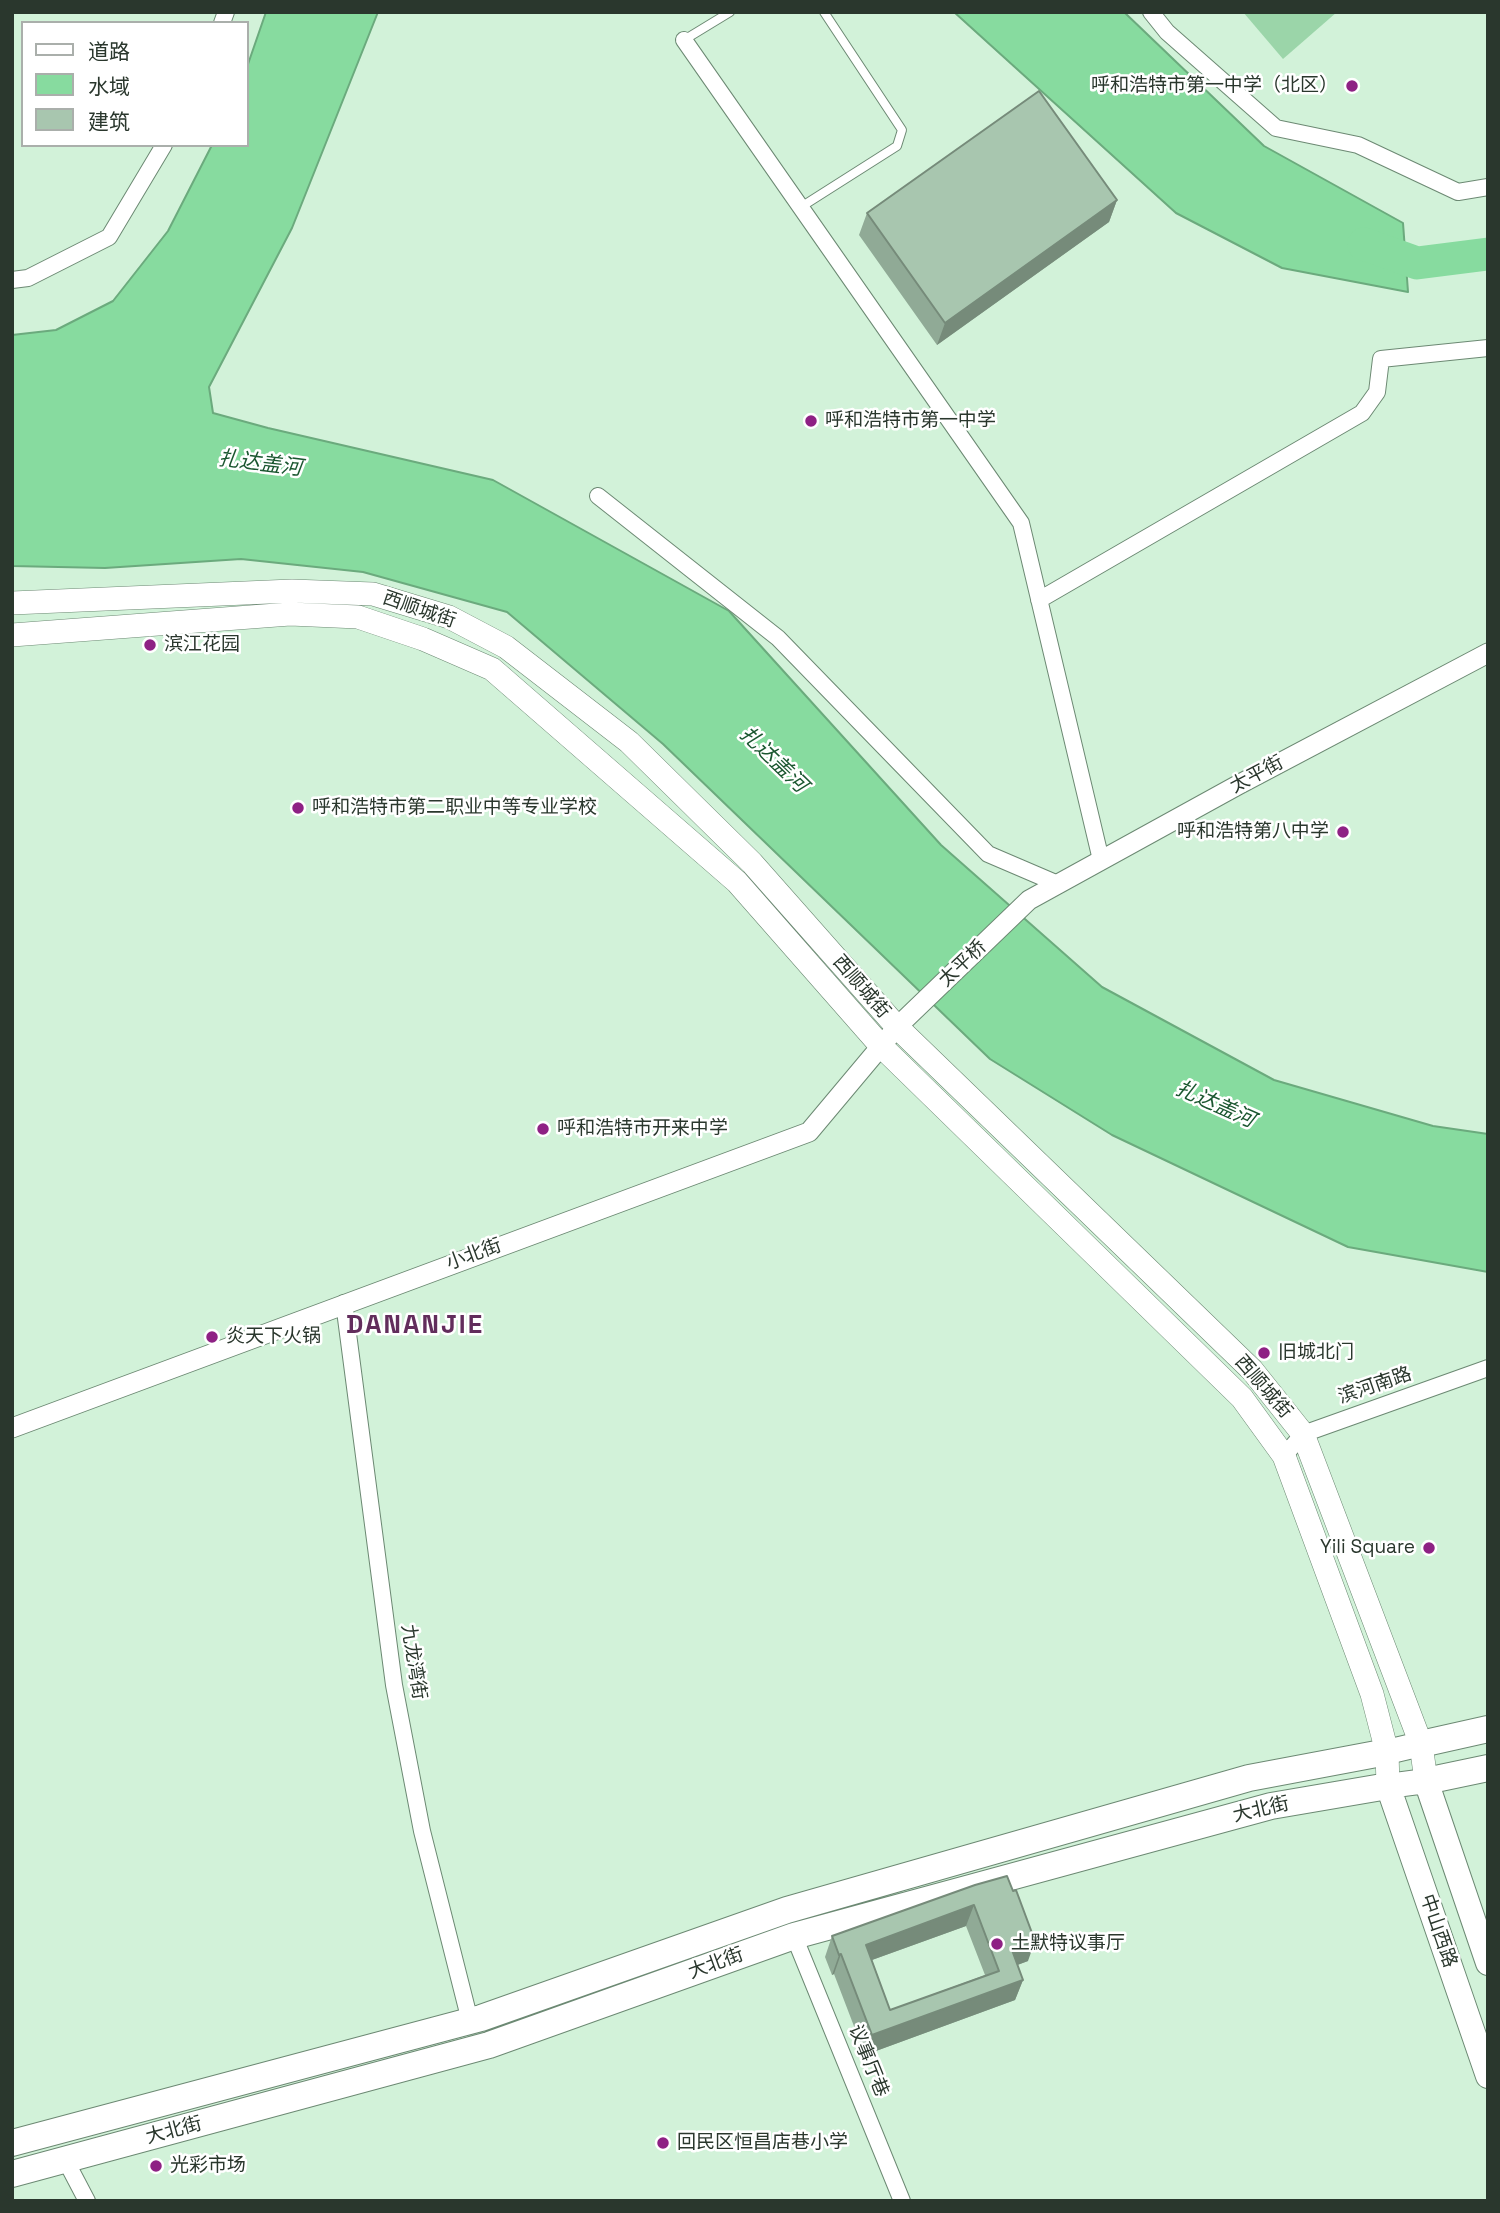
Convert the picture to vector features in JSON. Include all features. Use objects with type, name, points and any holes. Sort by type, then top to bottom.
[{"type":"highway","points":[[1421,1744],[1488,1729]]},
{"type":"highway","name":"大北街","points":[[12,2143],[470,2021],[800,1907],[1249,1778],[1387,1752]]},
{"type":"highway","points":[[1426,1781],[1488,1768]]},
{"type":"highway","name":"大北街","points":[[12,2174],[489,2045],[794,1936],[1271,1806],[1388,1786]]},
{"type":"main road","name":"西顺城街","points":[[12,603],[292,591],[373,594],[449,617],[506,647],[629,742],[752,863],[897,1027],[1252,1370],[1303,1434],[1421,1744],[1426,1781]]},
{"type":"main road","name":"西顺城街","points":[[12,635],[290,614],[358,617],[423,639],[492,669],[737,882],[881,1046],[1242,1398],[1284,1456],[1372,1694],[1387,1752],[1388,1786]]},
{"type":"main road","points":[[1387,1752],[1421,1744]]},
{"type":"main road","name":"大北街","points":[[1388,1786],[1426,1781]]},
{"type":"main road","name":"中山西路","points":[[1426,1781],[1488,1963]]},
{"type":"main road","name":"中山西路","points":[[1388,1786],[1488,2076]]},
{"type":"street","points":[[1151,12],[1167,32],[1276,128],[1358,145],[1458,192],[1488,187]]},
{"type":"street","points":[[684,40],[1021,523],[1101,860]]},
{"type":"street","points":[[12,280],[28,278],[109,237],[163,147]]},
{"type":"street","points":[[1039,600],[1362,412],[1377,392],[1381,359],[1488,348]]},
{"type":"street","points":[[598,496],[778,638],[988,854],[1058,884]]},
{"type":"street","name":"太平街","points":[[1029,900],[1238,785],[1488,653]]},
{"type":"street","name":"太平桥","points":[[897,1027],[1029,900]]},
{"type":"street","name":"小北街","points":[[12,1428],[809,1132],[897,1027]]},
{"type":"street","name":"九龙湾街","points":[[344,1303],[394,1685],[422,1831],[470,2021]]},
{"type":"street","name":"滨河南路","points":[[1284,1456],[1303,1434],[1488,1368]]},
{"type":"street","name":"议事厅巷","points":[[794,1936],[902,2201]]},
{"type":"street","points":[[66,2161],[87,2201]]},
{"type":"lane","points":[[684,40],[730,12]]},
{"type":"lane","points":[[801,207],[897,146],[902,130],[824,12]]},
{"type":"shaded area","points":[[1243,12],[1337,12],[1283,59]]},
{"type":"water","name":"扎达盖河","points":[[266,12],[378,12],[292,228],[209,387],[213,413],[493,480],[729,611],[941,845],[1102,987],[1274,1080],[1433,1126],[1488,1134],[1488,1272],[1348,1247],[1112,1135],[990,1059],[663,744],[507,612],[363,572],[241,559],[105,568],[12,566],[12,335],[56,330],[113,301],[168,231],[211,147],[248,147],[248,64]]},
{"type":"water","points":[[954,12],[1124,12],[1264,146],[1403,223],[1408,292],[1282,268],[1176,213]]},
{"type":"building","points":[[1039,91],[1117,200],[945,323],[867,213]]},
{"type":"building","points":[[1007,1876],[1013,1891],[1016,1890],[1035,1941],[1012,1950],[1023,1980],[872,2035],[832,1936]],"holes":[[[974,1905],[999,1971],[890,2010],[866,1945]]]},
{"type":"waterway","points":[[1364,244],[1417,263],[1488,254]]},
{"type":"place","name":"呼和浩特市第一中学（北区）","points":[[1352,86]]},
{"type":"place","name":"呼和浩特市第一中学","points":[[811,421]]},
{"type":"place","name":"滨江花园","points":[[150,645]]},
{"type":"place","name":"呼和浩特市第二职业中等专业学校","points":[[298,808]]},
{"type":"place","name":"呼和浩特第八中学","points":[[1343,832]]},
{"type":"place","name":"呼和浩特市开来中学","points":[[543,1129]]},
{"type":"place","name":"炎天下火锅","points":[[212,1337]]},
{"type":"place","name":"旧城北门","points":[[1264,1353]]},
{"type":"place","name":"Yili Square","points":[[1429,1548]]},
{"type":"place","name":"土默特议事厅","points":[[997,1944]]},
{"type":"place","name":"回民区恒昌店巷小学","points":[[663,2143]]},
{"type":"place","name":"光彩市场","points":[[156,2166]]},
{"type":"district","name":"DANANJIE","points":[[415,1326]]}]
